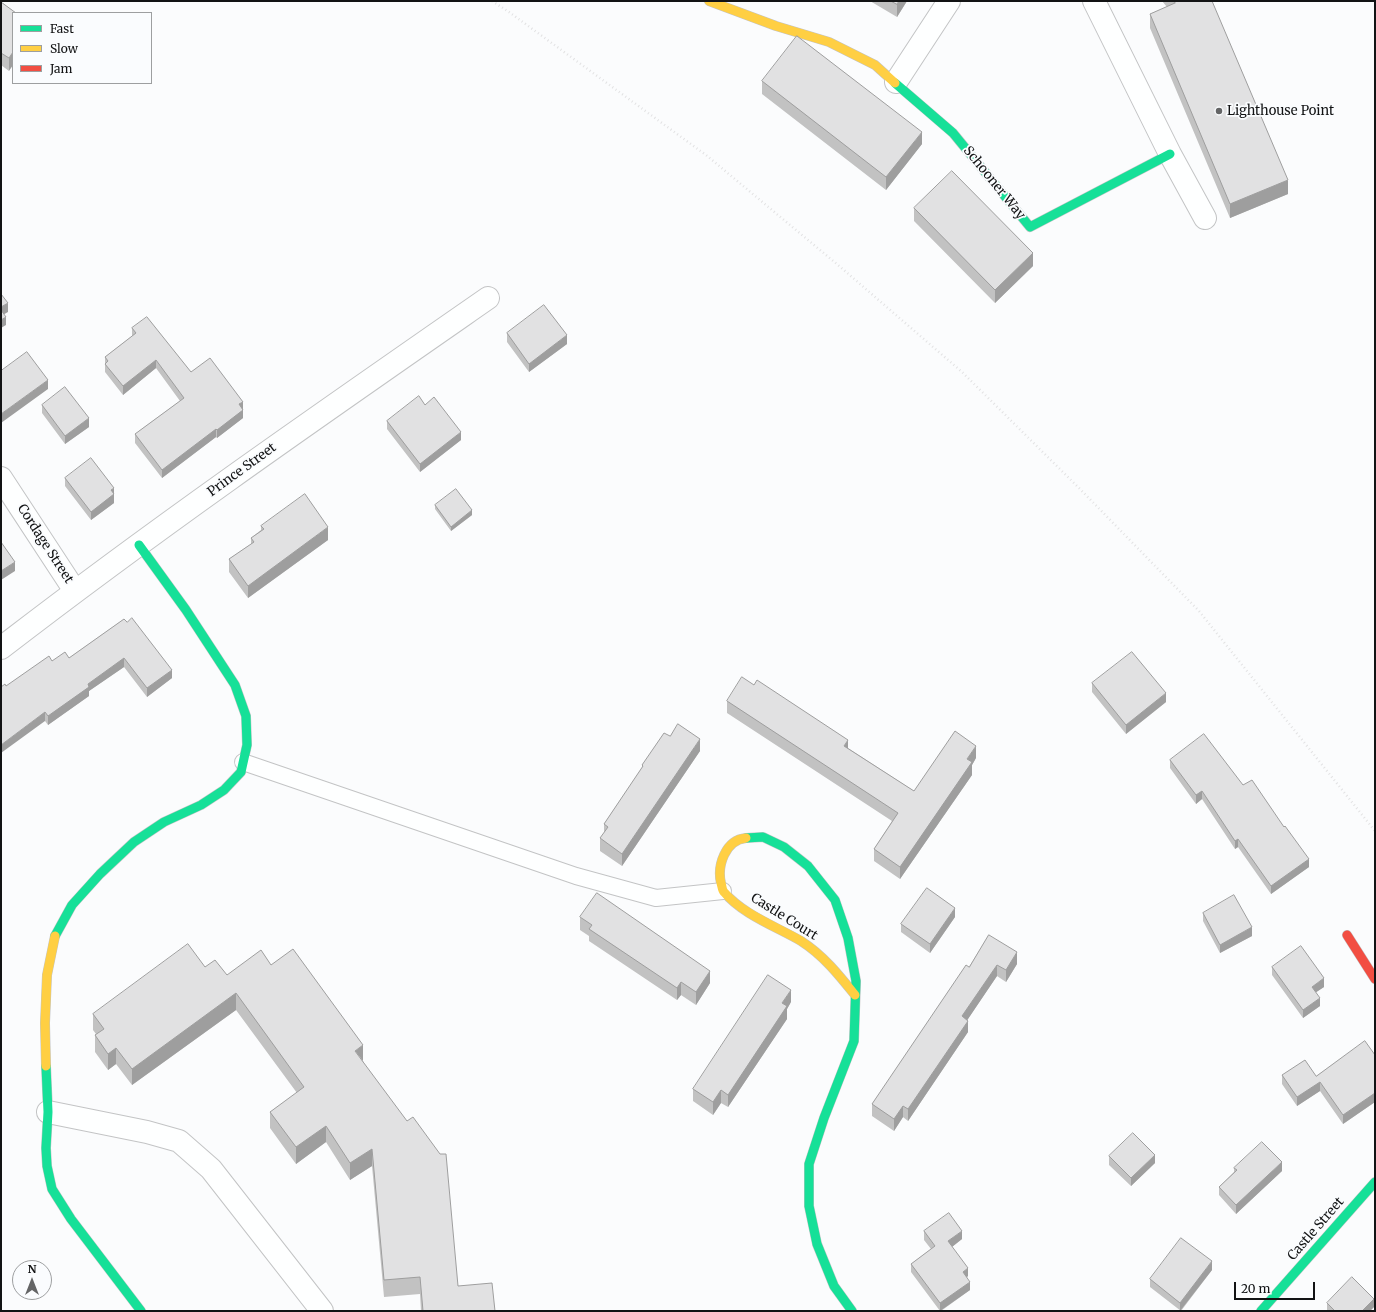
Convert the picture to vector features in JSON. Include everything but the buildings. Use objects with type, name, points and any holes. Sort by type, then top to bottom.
[{"type":"street","name":"Schooner Way","points":[[709,1],[776,26],[829,42],[875,65],[953,133],[1030,227],[1170,154]]},
{"type":"street","points":[[896,82],[949,1]]},
{"type":"street","points":[[1094,1],[1170,154],[1205,218]]},
{"type":"street","name":"Prince Street","points":[[1,648],[75,591],[295,432],[488,298]]},
{"type":"street","name":"Cordage Street","points":[[1,478],[75,591]]},
{"type":"street","points":[[139,545],[186,610],[235,685],[246,716],[247,745],[241,772],[224,790],[201,805],[164,822],[134,842],[100,874],[72,905],[54,937],[47,975],[45,1023],[48,1112],[46,1148],[47,1166],[52,1189],[71,1219],[141,1311]]},
{"type":"street","points":[[723,891],[720,878],[720,866],[731,845],[739,839],[763,837],[784,847],[808,866],[835,900],[848,938],[856,981],[854,1041],[824,1118],[809,1164],[809,1206],[817,1244],[834,1286],[852,1311]]},
{"type":"street","name":"Castle Court","points":[[723,891],[762,921],[802,942],[831,965],[855,995]]},
{"type":"street","points":[[1347,934],[1375,979]]},
{"type":"street","points":[[48,1112],[147,1132],[179,1141],[211,1169],[322,1311]]},
{"type":"street","name":"Castle Street","points":[[1261,1311],[1375,1182]]},
{"type":"lane","points":[[243,762],[576,876],[619,889],[656,898],[723,891]]},
{"type":"path","points":[[492,1],[706,155],[838,265],[962,372],[1080,489],[1199,611],[1375,831]]},
{"type":"traffic: fast","points":[[895,83],[953,133],[1030,227],[1170,154]]},
{"type":"traffic: fast","points":[[55,936],[72,905],[100,874],[134,842],[164,822],[201,805],[224,790],[241,772],[247,745],[246,716],[235,685],[186,610],[139,545]]},
{"type":"traffic: fast","points":[[746,838],[763,837],[784,847],[808,866],[835,900],[848,938],[856,981],[854,1041],[824,1118],[809,1164],[809,1206],[817,1244],[834,1286],[852,1311]]},
{"type":"traffic: fast","points":[[46,1066],[48,1112],[46,1148],[47,1166],[52,1189],[71,1219],[141,1311]]},
{"type":"traffic: fast","points":[[1261,1311],[1375,1182]]},
{"type":"traffic: slow","points":[[709,1],[776,26],[829,42],[875,65],[895,83]]},
{"type":"traffic: slow","points":[[746,838],[733,843],[724,855],[720,869],[723,891],[740,907],[760,920],[801,941],[809,947],[830,966],[855,995]]},
{"type":"traffic: slow","points":[[46,1066],[45,1023],[47,975],[55,936]]},
{"type":"traffic: jam","points":[[1347,935],[1375,979]]},
{"type":"place","name":"Lighthouse Point","points":[[1219,111]]}]
